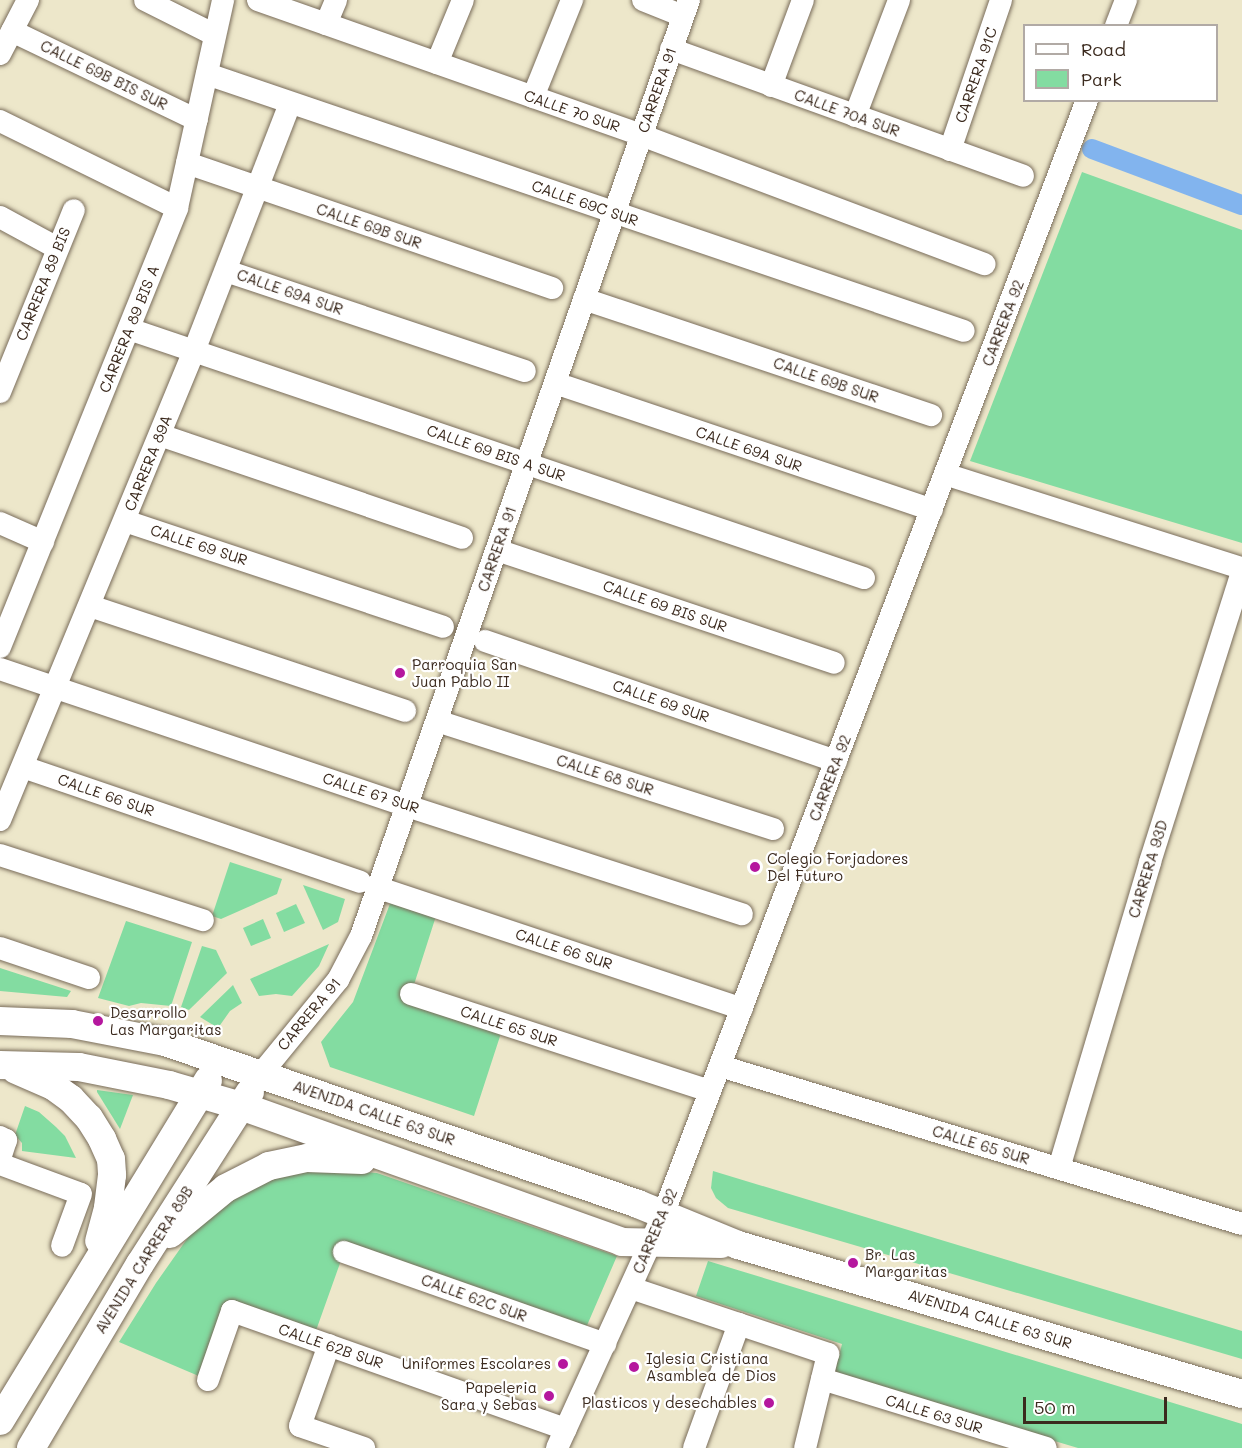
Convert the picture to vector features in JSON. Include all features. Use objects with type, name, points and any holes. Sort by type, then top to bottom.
[{"type":"main road","name":"AVENIDA CALLE 63 SUR","points":[[0,1021],[72,1024],[103,1028],[165,1042],[663,1215],[738,1245],[1242,1394]]},
{"type":"main road","points":[[0,1421],[220,1060]]},
{"type":"main road","name":"AVENIDA CALLE 63 SUR","points":[[0,1065],[79,1066],[137,1077],[200,1094],[241,1106],[622,1242],[738,1245]]},
{"type":"main road","points":[[0,1065],[53,1086],[89,1118],[111,1159],[111,1191],[90,1271]]},
{"type":"main road","name":"AVENIDA CARRERA 89B","points":[[31,1448],[140,1264],[261,1074]]},
{"type":"main road","points":[[140,1264],[205,1203],[251,1173],[285,1161],[307,1158],[400,1163]]},
{"type":"street","points":[[0,54],[28,0]]},
{"type":"street","points":[[145,0],[215,35]]},
{"type":"street","name":"CARRERA 89 BIS A","points":[[0,647],[177,208],[223,0]]},
{"type":"street","name":"CALLE 70 SUR","points":[[258,0],[641,135],[985,264]]},
{"type":"street","points":[[326,24],[336,0]]},
{"type":"street","points":[[437,63],[463,0]]},
{"type":"street","points":[[533,97],[572,0]]},
{"type":"street","points":[[643,0],[686,8]]},
{"type":"street","points":[[771,86],[803,0]]},
{"type":"street","points":[[855,116],[898,0]]},
{"type":"street","name":"CARRERA 91C","points":[[950,150],[1001,0]]},
{"type":"street","points":[[1117,24],[1126,0]]},
{"type":"street","name":"CARRERA 91","points":[[261,1074],[323,1001],[351,959],[407,806],[686,8]]},
{"type":"street","name":"CALLE 69B BIS SUR","points":[[12,31],[196,120]]},
{"type":"street","name":"CALLE 70A SUR","points":[[671,49],[1023,176]]},
{"type":"street","name":"CALLE 69C SUR","points":[[207,74],[964,331]]},
{"type":"street","name":"CARRERA 92","points":[[561,1438],[663,1215],[1086,102]]},
{"type":"street","name":"CARRERA 89A","points":[[0,820],[160,435],[290,104]]},
{"type":"street","points":[[0,121],[177,208]]},
{"type":"street","name":"CALLE 69B SUR","points":[[187,163],[552,288]]},
{"type":"street","name":"CARRERA 89 BIS","points":[[0,392],[74,210]]},
{"type":"street","points":[[0,217],[57,248]]},
{"type":"street","name":"CALLE 69A SUR","points":[[226,271],[525,371]]},
{"type":"street","name":"CALLE 69B SUR","points":[[584,298],[931,415]]},
{"type":"street","name":"CALLE 69 BIS A SUR","points":[[129,329],[864,578]]},
{"type":"street","name":"CALLE 69A SUR","points":[[567,387],[932,510]]},
{"type":"street","points":[[160,435],[462,538]]},
{"type":"street","points":[[945,474],[1242,568]]},
{"type":"street","name":"CALLE 69 SUR","points":[[125,521],[443,627]]},
{"type":"street","points":[[0,523],[43,542]]},
{"type":"street","name":"CALLE 69 BIS SUR","points":[[497,550],[834,663]]},
{"type":"street","name":"CARRERA 93D","points":[[1059,1168],[1150,862],[1242,572]]},
{"type":"street","points":[[90,606],[405,711]]},
{"type":"street","name":"CALLE 69 SUR","points":[[485,641],[836,761]]},
{"type":"street","name":"CALLE 67 SUR","points":[[0,669],[407,806],[742,914]]},
{"type":"street","name":"CALLE 68 SUR","points":[[436,721],[774,829]]},
{"type":"street","name":"CALLE 66 SUR","points":[[23,766],[360,882]]},
{"type":"street","points":[[0,855],[203,920]]},
{"type":"street","name":"CALLE 66 SUR","points":[[385,890],[742,1009]]},
{"type":"street","points":[[0,948],[89,978]]},
{"type":"street","name":"CALLE 65 SUR","points":[[411,994],[710,1091]]},
{"type":"street","name":"CALLE 65 SUR","points":[[720,1066],[1242,1224]]},
{"type":"street","points":[[0,1164],[81,1194],[62,1246]]},
{"type":"street","name":"CALLE 62C SUR","points":[[344,1252],[605,1344]]},
{"type":"street","points":[[631,1288],[828,1354],[805,1448]]},
{"type":"street","name":"CALLE 62B SUR","points":[[208,1380],[232,1311],[329,1345],[561,1438]]},
{"type":"street","points":[[694,1448],[739,1324]]},
{"type":"street","points":[[329,1345],[300,1426],[323,1441],[364,1448]]},
{"type":"street","name":"CALLE 63 SUR","points":[[822,1379],[1046,1448]]},
{"type":"green space","points":[[1082,172],[1242,230],[1242,543],[970,461]]},
{"type":"green space","points":[[230,862],[282,879],[277,894],[221,919],[212,916]]},
{"type":"green space","points":[[303,885],[345,899],[338,922],[323,930]]},
{"type":"green space","points":[[391,901],[436,916],[411,994],[504,1024],[474,1116],[330,1067],[321,1042],[353,1002]]},
{"type":"green space","points":[[296,904],[305,923],[284,932],[276,913]]},
{"type":"green space","points":[[263,919],[271,938],[251,946],[243,928]]},
{"type":"green space","points":[[126,921],[192,942],[171,1006],[141,1003],[129,1006],[98,998]]},
{"type":"green space","points":[[329,944],[319,966],[292,996],[276,994],[259,996],[250,979]]},
{"type":"green space","points":[[202,946],[216,950],[227,973],[189,1010],[181,1007]]},
{"type":"green space","points":[[0,968],[71,991],[67,997],[0,991]]},
{"type":"green space","points":[[233,985],[242,1003],[230,1011],[218,1028],[200,1017]]},
{"type":"green space","points":[[97,1090],[133,1095],[120,1129],[97,1092]]},
{"type":"green space","points":[[25,1106],[39,1112],[65,1136],[76,1158],[22,1151],[22,1143],[15,1135]]},
{"type":"green space","points":[[342,1170],[377,1173],[617,1256],[582,1337],[344,1252],[313,1339],[232,1311],[208,1380],[119,1342],[194,1229],[227,1198],[281,1173]]},
{"type":"green space","points":[[713,1171],[1242,1331],[1242,1359],[728,1208],[716,1198],[711,1188]]},
{"type":"green space","points":[[708,1261],[1242,1424],[1242,1448],[1078,1448],[834,1375],[842,1344],[696,1296]]},
{"type":"waterway","points":[[1092,149],[1242,205]]},
{"type":"place","name":"Parroquia San Juan Pablo II","points":[[400,673]]},
{"type":"place","name":"Colegio Forjadores Del Futuro","points":[[755,867]]},
{"type":"place","name":"Desarrollo Las Margaritas","points":[[98,1021]]},
{"type":"place","name":"Br. Las Margaritas","points":[[853,1263]]},
{"type":"place","name":"Uniformes Escolares","points":[[563,1364]]},
{"type":"place","name":"Iglesia Cristiana Asamblea de Dios","points":[[634,1367]]},
{"type":"place","name":"Papeleria Sara y Sebas","points":[[549,1396]]},
{"type":"place","name":"Plasticos y desechables","points":[[769,1403]]}]
